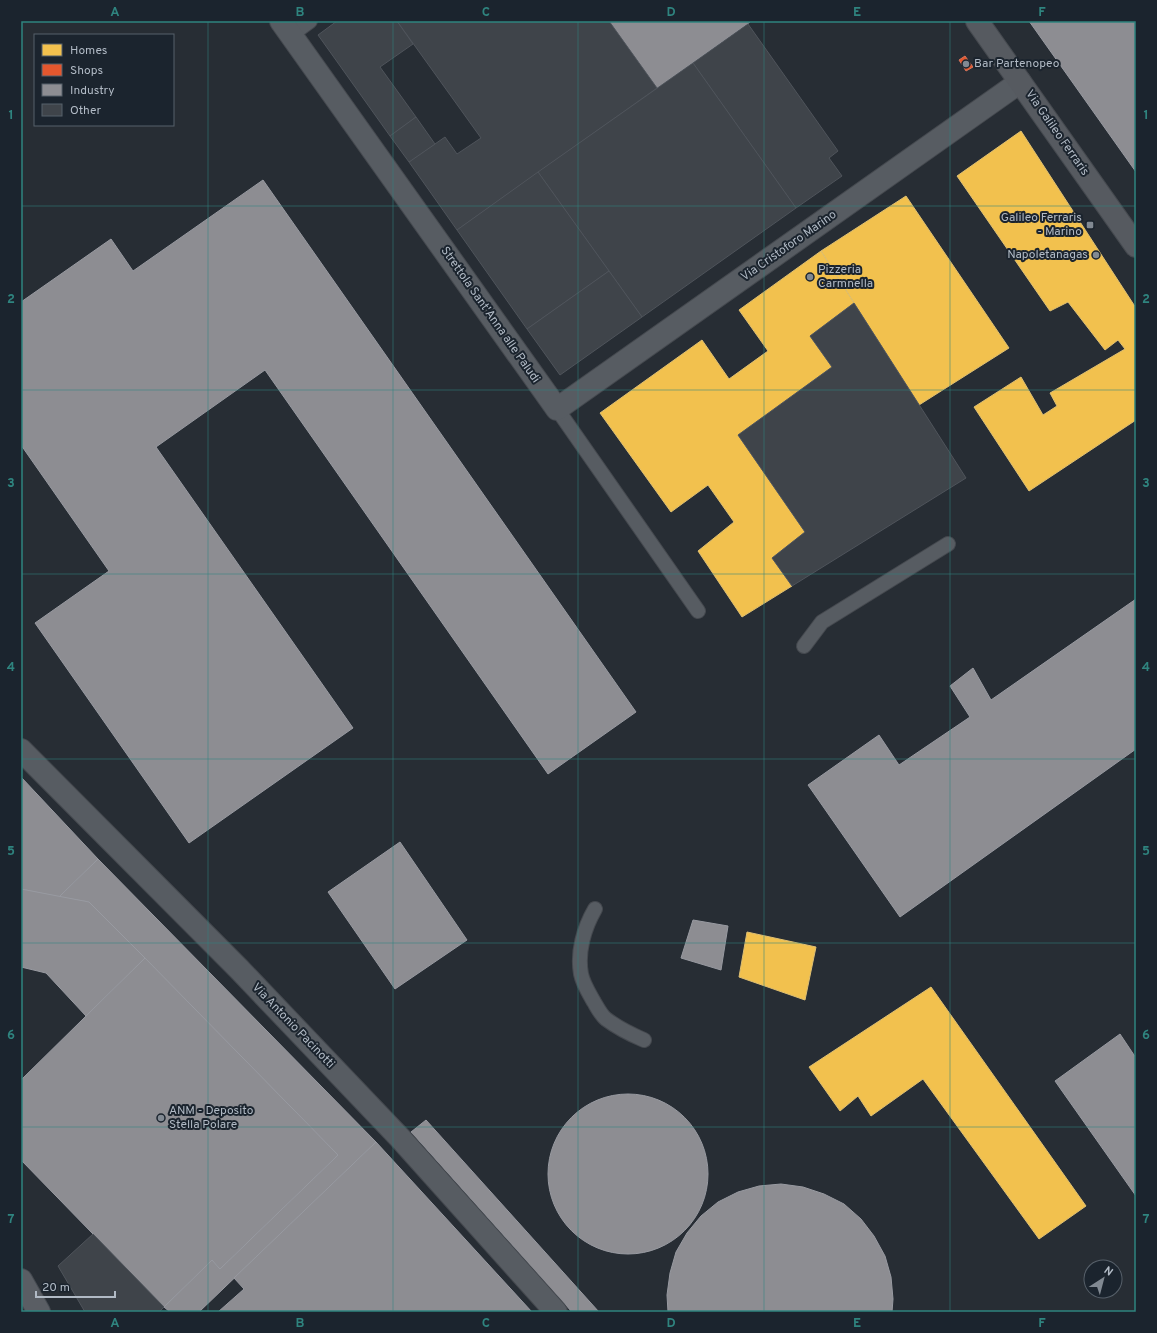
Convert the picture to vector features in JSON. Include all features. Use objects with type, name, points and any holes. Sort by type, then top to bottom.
[{"type":"main road","name":"Via Galileo Ferraris","points":[[977,21],[1136,246]]},
{"type":"main road","points":[[21,1280],[39,1312]]},
{"type":"street","name":"Strettola Sant'Anna alle Paludi","points":[[286,28],[557,409]]},
{"type":"street","name":"Via Cristoforo Marino","points":[[557,409],[1020,82]]},
{"type":"street","name":"Via Antonio Pacinotti","points":[[21,750],[239,969],[395,1132],[556,1312]]},
{"type":"lane","points":[[286,28],[310,21]]},
{"type":"lane","name":"Strettola Sant'Anna alle Paludi","points":[[557,409],[698,611]]},
{"type":"lane","points":[[804,646],[822,622],[948,544]]},
{"type":"lane","points":[[595,909],[588,923],[583,939],[581,974],[586,988],[605,1018],[621,1030],[644,1040]]},
{"type":"building: Homes","points":[[1021,131],[1136,308],[1136,420],[1029,491],[974,407],[1021,377],[1043,415],[1057,406],[1050,393],[1125,349],[1118,340],[1105,350],[1068,302],[1050,311],[957,176]]},
{"type":"building: Homes","points":[[906,196],[1009,348],[919,405],[821,251]]},
{"type":"building: Homes","points":[[821,251],[854,303],[810,336],[832,367],[738,435],[805,532],[772,558],[792,586],[742,617],[698,551],[734,522],[708,485],[671,512],[600,413],[702,340],[729,379],[768,351],[739,310]]},
{"type":"building: Homes","points":[[747,932],[816,947],[805,1000],[739,977]]},
{"type":"building: Homes","points":[[931,987],[1086,1206],[1039,1239],[923,1079],[871,1116],[858,1096],[840,1111],[809,1067]]},
{"type":"building: Shops","name":"Bar Partenopeo","points":[[965,56],[973,67],[966,71],[959,60]]},
{"type":"building: Industry","points":[[609,21],[750,21],[750,22],[657,88]]},
{"type":"building: Industry","points":[[1029,21],[1136,21],[1136,172]]},
{"type":"building: Industry","points":[[263,180],[636,712],[548,774],[265,370],[156,447],[353,728],[189,843],[35,623],[109,571],[21,445],[21,302],[111,239],[133,271]]},
{"type":"building: Industry","points":[[1136,599],[1136,749],[900,917],[808,785],[879,735],[899,765],[970,717],[950,686],[973,668],[991,700]]},
{"type":"building: Industry","points":[[21,777],[98,859],[59,897],[21,889]]},
{"type":"building: Industry","points":[[400,842],[467,940],[395,989],[328,892]]},
{"type":"building: Industry","points":[[98,859],[376,1142],[199,1312],[170,1312],[164,1307],[212,1260],[220,1269],[338,1155],[89,902],[59,897]]},
{"type":"building: Industry","points":[[21,889],[89,902],[145,958],[86,1016],[46,973],[21,967]]},
{"type":"building: Industry","points":[[693,920],[728,926],[721,970],[681,958]]},
{"type":"building: Industry","name":"ANM - Deposito Stella Polare","points":[[145,958],[338,1155],[220,1269],[212,1260],[164,1307],[21,1160],[21,1080]]},
{"type":"building: Industry","points":[[1120,1034],[1136,1058],[1136,1196],[1055,1081]]},
{"type":"building: Industry","points":[[620,1094],[636,1094],[651,1097],[666,1103],[685,1117],[699,1136],[702,1143],[708,1166],[708,1182],[702,1205],[699,1212],[685,1231],[666,1245],[651,1251],[636,1254],[620,1254],[605,1251],[590,1245],[571,1231],[566,1225],[557,1212],[551,1197],[548,1182],[548,1166],[551,1151],[557,1136],[571,1117],[577,1112],[590,1103],[605,1097]]},
{"type":"building: Industry","points":[[426,1120],[599,1312],[572,1312],[411,1132]]},
{"type":"building: Industry","points":[[376,1142],[532,1312],[218,1312],[244,1289],[234,1278]]},
{"type":"building: Industry","points":[[781,1184],[803,1187],[824,1194],[844,1204],[861,1219],[874,1236],[885,1256],[891,1277],[893,1299],[892,1312],[668,1312],[667,1295],[670,1273],[676,1252],[687,1233],[701,1216],[718,1202],[738,1192],[759,1186]]},
{"type":"building: Other","points":[[337,21],[397,21],[413,44],[380,67],[416,117],[390,136],[318,35]]},
{"type":"building: Other","points":[[397,21],[609,21],[657,88],[457,230],[409,162],[445,137],[457,154],[481,138]]},
{"type":"building: Other","points":[[748,24],[838,151],[829,158],[842,176],[796,208],[693,63]]},
{"type":"building: Other","points":[[693,63],[796,208],[642,317],[538,172]]},
{"type":"building: Other","points":[[416,117],[435,144],[409,162],[390,136]]},
{"type":"building: Other","points":[[538,172],[609,271],[527,329],[457,230]]},
{"type":"building: Other","points":[[609,271],[642,317],[560,375],[527,329]]},
{"type":"building: Other","points":[[854,303],[966,478],[792,586],[772,558],[805,532],[738,435],[832,367],[810,336]]},
{"type":"building: Other","points":[[93,1234],[164,1307],[159,1312],[85,1312],[58,1266]]},
{"type":"place","name":"Bar Partenopeo","points":[[966,64]]},
{"type":"place","name":"Galileo Ferraris - Marino","points":[[1090,225]]},
{"type":"place","name":"Napoletanagas","points":[[1096,255]]},
{"type":"place","name":"Pizzeria Carmnella","points":[[810,277]]},
{"type":"place","name":"ANM - Deposito Stella Polare","points":[[161,1118]]}]
